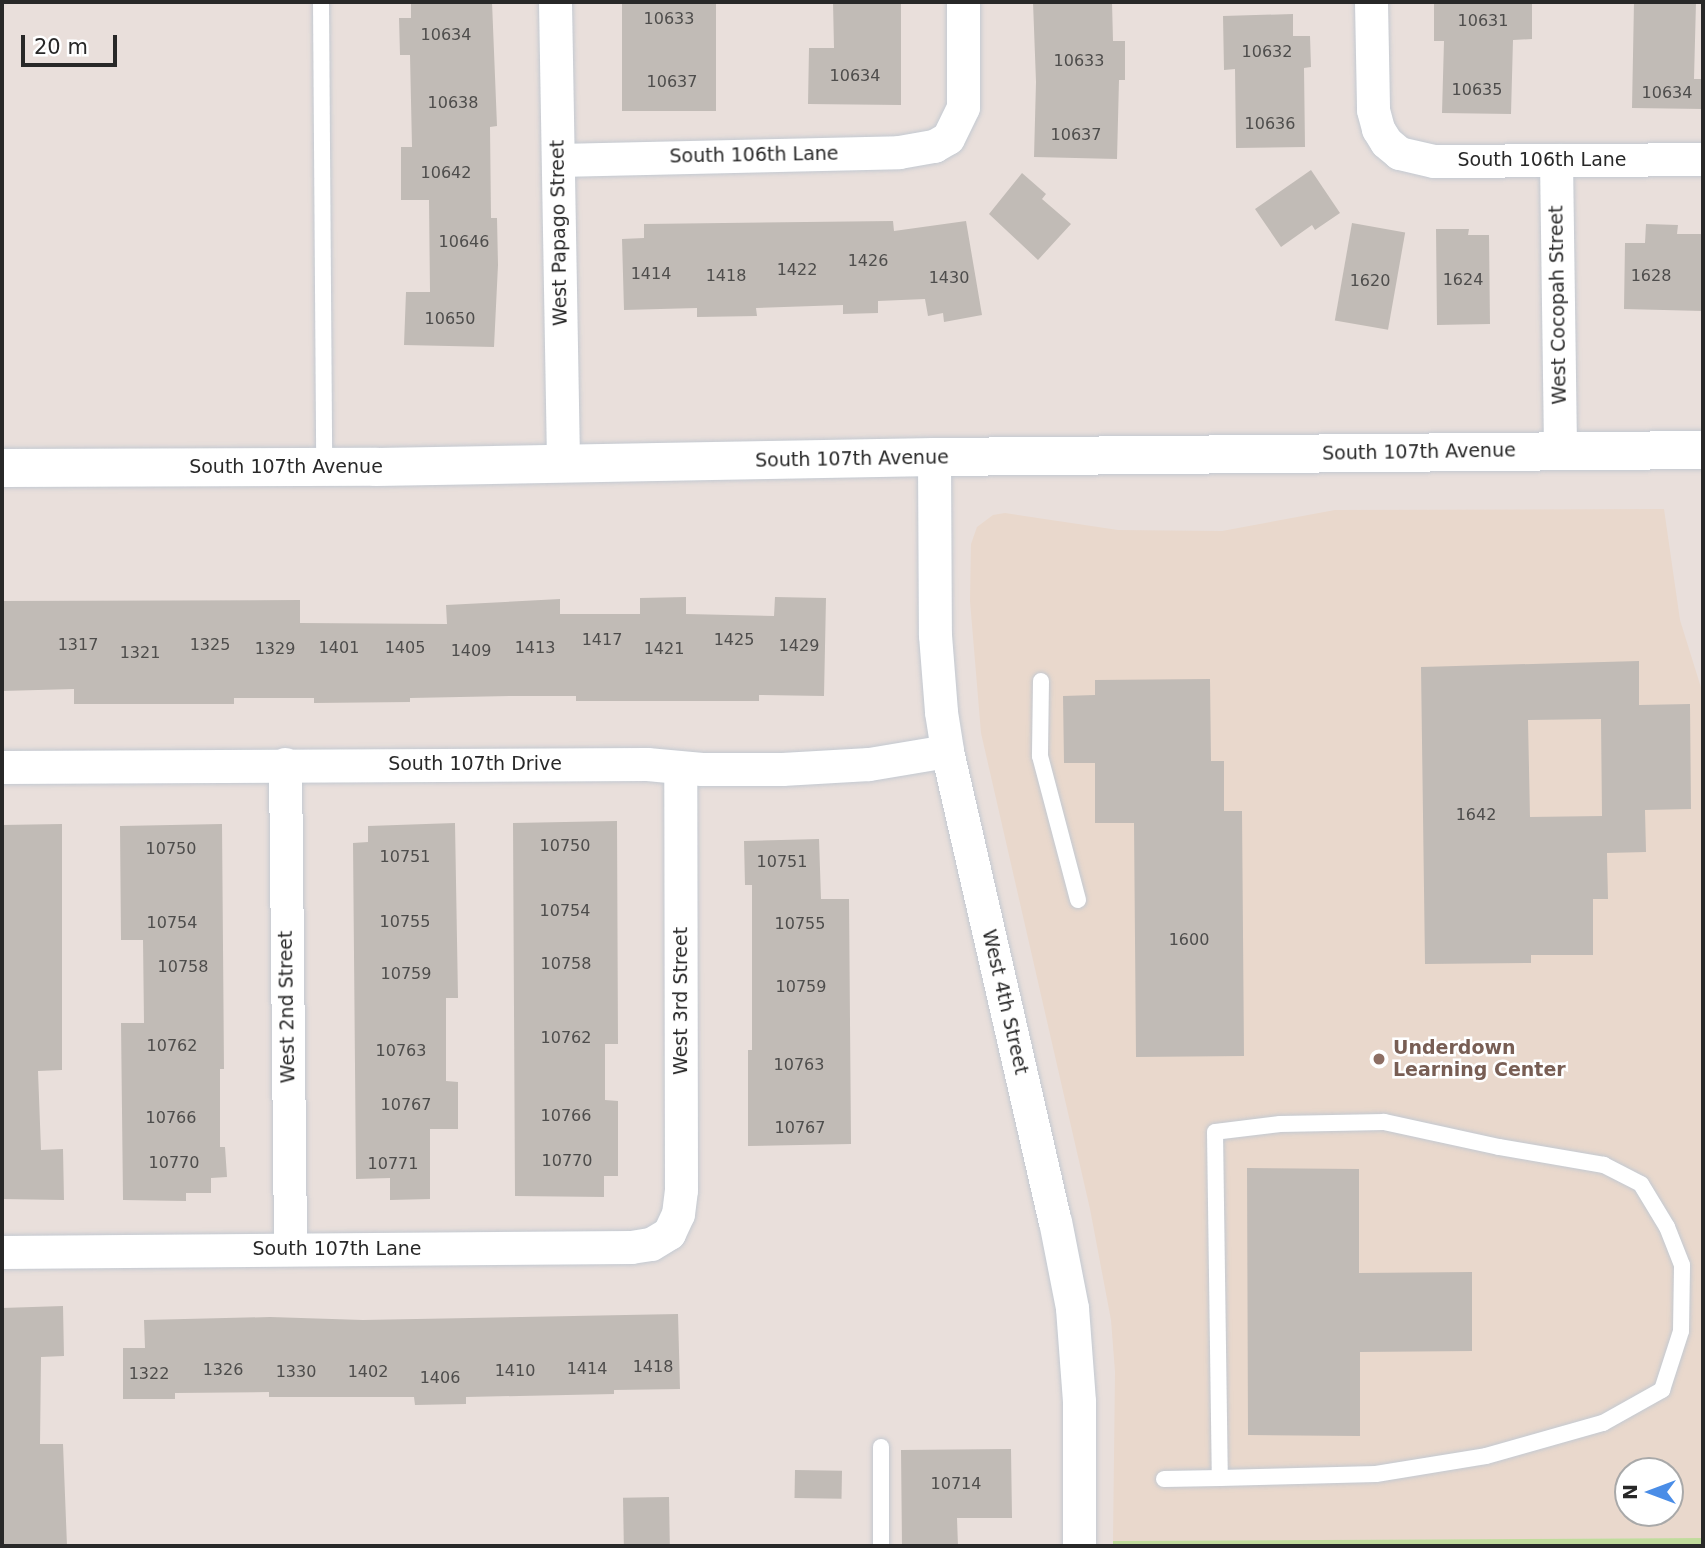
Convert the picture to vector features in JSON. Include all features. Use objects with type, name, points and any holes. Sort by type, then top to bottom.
[{"type":"main road","name":"South 107th Avenue","points":[[2,468],[563,465],[934,457],[1703,450]]},
{"type":"street","name":"West Papago Street","points":[[555,2],[563,465]]},
{"type":"street","name":"South 106th Lane","points":[[558,160],[899,152],[934,146],[948,138],[963,107],[964,2]]},
{"type":"street","name":"South 106th Lane","points":[[1371,2],[1373,110],[1386,142],[1399,153],[1434,161],[1703,159]]},
{"type":"street","name":"West Cocopah Street","points":[[1556,160],[1560,450]]},
{"type":"street","name":"West 4th Street","points":[[934,457],[935,635],[947,751],[1070,1297],[1079,1401],[1079,1546]]},
{"type":"street","name":"South 107th Drive","points":[[2,767],[647,764],[680,768],[824,768],[947,751]]},
{"type":"street","name":"West 2nd Street","points":[[285,764],[290,1249]]},
{"type":"street","name":"West 3rd Street","points":[[669,1233],[678,1214],[681,1190],[680,768]]},
{"type":"street","name":"South 107th Lane","points":[[2,1252],[631,1247],[651,1244],[669,1233]]},
{"type":"lane","points":[[321,2],[324,467]]},
{"type":"lane","points":[[1041,681],[1040,756],[1078,900]]},
{"type":"lane","points":[[1164,1479],[1220,1478],[1376,1474],[1486,1456],[1603,1423],[1662,1390],[1681,1331],[1682,1265],[1667,1227],[1641,1184],[1604,1165],[1499,1147],[1384,1122],[1280,1124],[1215,1132],[1220,1478]]},
{"type":"lane","points":[[881,1447],[881,1546]]},
{"type":"shaded area","name":"Underdown Learning Center","points":[[1664,509],[1680,620],[1703,694],[1703,1538],[1113,1541],[1115,1372],[1111,1320],[1090,1209],[981,733],[970,601],[971,544],[977,527],[993,515],[1005,513],[1118,530],[1222,531],[1335,510]]},
{"type":"green space","points":[[1703,1538],[1703,1546],[1113,1546],[1113,1541]]},
{"type":"building","points":[[492,2],[497,126],[490,127],[491,218],[497,218],[498,265],[494,347],[404,345],[406,292],[430,292],[429,200],[401,200],[401,147],[412,147],[410,55],[400,55],[399,18],[411,18],[411,3]]},
{"type":"building","points":[[622,2],[716,2],[716,111],[622,111]]},
{"type":"building","points":[[833,2],[901,2],[901,105],[808,104],[809,48],[834,48]]},
{"type":"building","points":[[1033,2],[1112,2],[1113,41],[1125,41],[1125,80],[1119,80],[1117,159],[1034,157],[1036,82]]},
{"type":"building","points":[[1434,2],[1532,2],[1532,39],[1513,40],[1511,114],[1442,113],[1444,41],[1434,41]]},
{"type":"building","points":[[1634,2],[1696,2],[1694,79],[1703,79],[1703,109],[1632,108]]},
{"type":"building","points":[[1293,14],[1293,36],[1310,36],[1311,67],[1304,68],[1305,147],[1236,148],[1235,69],[1224,70],[1223,16]]},
{"type":"building","points":[[1311,170],[1340,213],[1315,230],[1312,225],[1281,247],[1255,209]]},
{"type":"building","points":[[1022,173],[1046,194],[1042,199],[1071,224],[1038,260],[989,214]]},
{"type":"building","points":[[893,221],[894,231],[966,221],[982,315],[944,322],[943,313],[928,316],[925,299],[878,301],[878,313],[843,314],[843,305],[756,308],[757,316],[697,317],[697,308],[624,310],[622,239],[644,238],[644,224]]},
{"type":"building","points":[[1352,223],[1405,232],[1388,330],[1335,320]]},
{"type":"building","points":[[1646,224],[1678,225],[1677,234],[1703,234],[1703,311],[1624,309],[1625,243],[1645,243]]},
{"type":"building","points":[[1436,229],[1469,229],[1468,235],[1489,235],[1490,324],[1437,325]]},
{"type":"building","points":[[686,597],[686,614],[774,616],[775,597],[826,598],[824,696],[759,695],[759,701],[576,701],[576,696],[510,696],[410,698],[410,702],[314,703],[314,698],[234,698],[234,704],[74,704],[74,689],[2,691],[2,601],[300,600],[300,623],[447,624],[446,605],[560,599],[560,614],[640,614],[640,598]]},
{"type":"building","points":[[1639,661],[1639,705],[1690,704],[1691,809],[1645,810],[1646,852],[1607,853],[1608,899],[1593,899],[1593,955],[1531,955],[1531,963],[1425,964],[1421,667]],"holes":[[[1601,719],[1602,816],[1530,817],[1528,720]]]},
{"type":"building","points":[[1210,679],[1211,761],[1224,761],[1224,811],[1242,811],[1244,1056],[1136,1057],[1134,823],[1095,823],[1095,763],[1064,763],[1063,696],[1095,695],[1095,680]]},
{"type":"building","points":[[617,821],[618,1044],[605,1044],[605,1100],[618,1101],[618,1176],[604,1176],[604,1197],[515,1196],[513,823]]},
{"type":"building","points":[[455,823],[458,998],[446,998],[446,1081],[458,1082],[458,1129],[430,1129],[430,1199],[390,1200],[390,1178],[356,1179],[353,843],[368,842],[368,826]]},
{"type":"building","points":[[62,824],[62,1070],[38,1071],[41,1150],[63,1149],[64,1200],[2,1199],[2,825]]},
{"type":"building","points":[[222,824],[224,1069],[220,1069],[220,1147],[225,1147],[227,1177],[211,1178],[211,1193],[186,1193],[186,1201],[123,1200],[121,1023],[144,1023],[143,940],[121,940],[120,826]]},
{"type":"building","points":[[819,839],[821,899],[849,899],[851,1144],[748,1146],[748,1050],[752,1050],[752,885],[745,885],[744,841]]},
{"type":"building","points":[[1247,1168],[1359,1169],[1359,1273],[1472,1272],[1472,1351],[1360,1352],[1360,1436],[1248,1435]]},
{"type":"building","points":[[63,1306],[64,1356],[41,1357],[40,1444],[63,1444],[67,1546],[2,1546],[2,1308]]},
{"type":"building","points":[[678,1314],[680,1389],[614,1390],[614,1394],[466,1397],[466,1404],[415,1405],[414,1397],[269,1397],[269,1392],[175,1393],[175,1399],[123,1399],[123,1348],[145,1348],[144,1320],[270,1317],[363,1320]]},
{"type":"building","points":[[1011,1449],[1012,1518],[957,1518],[958,1546],[902,1546],[901,1450]]},
{"type":"building","points":[[795,1470],[842,1471],[842,1499],[795,1498]]},
{"type":"building","points":[[669,1497],[670,1546],[624,1546],[623,1498]]},
{"type":"place","name":"Underdown Learning Center","points":[[1379,1059]]}]
